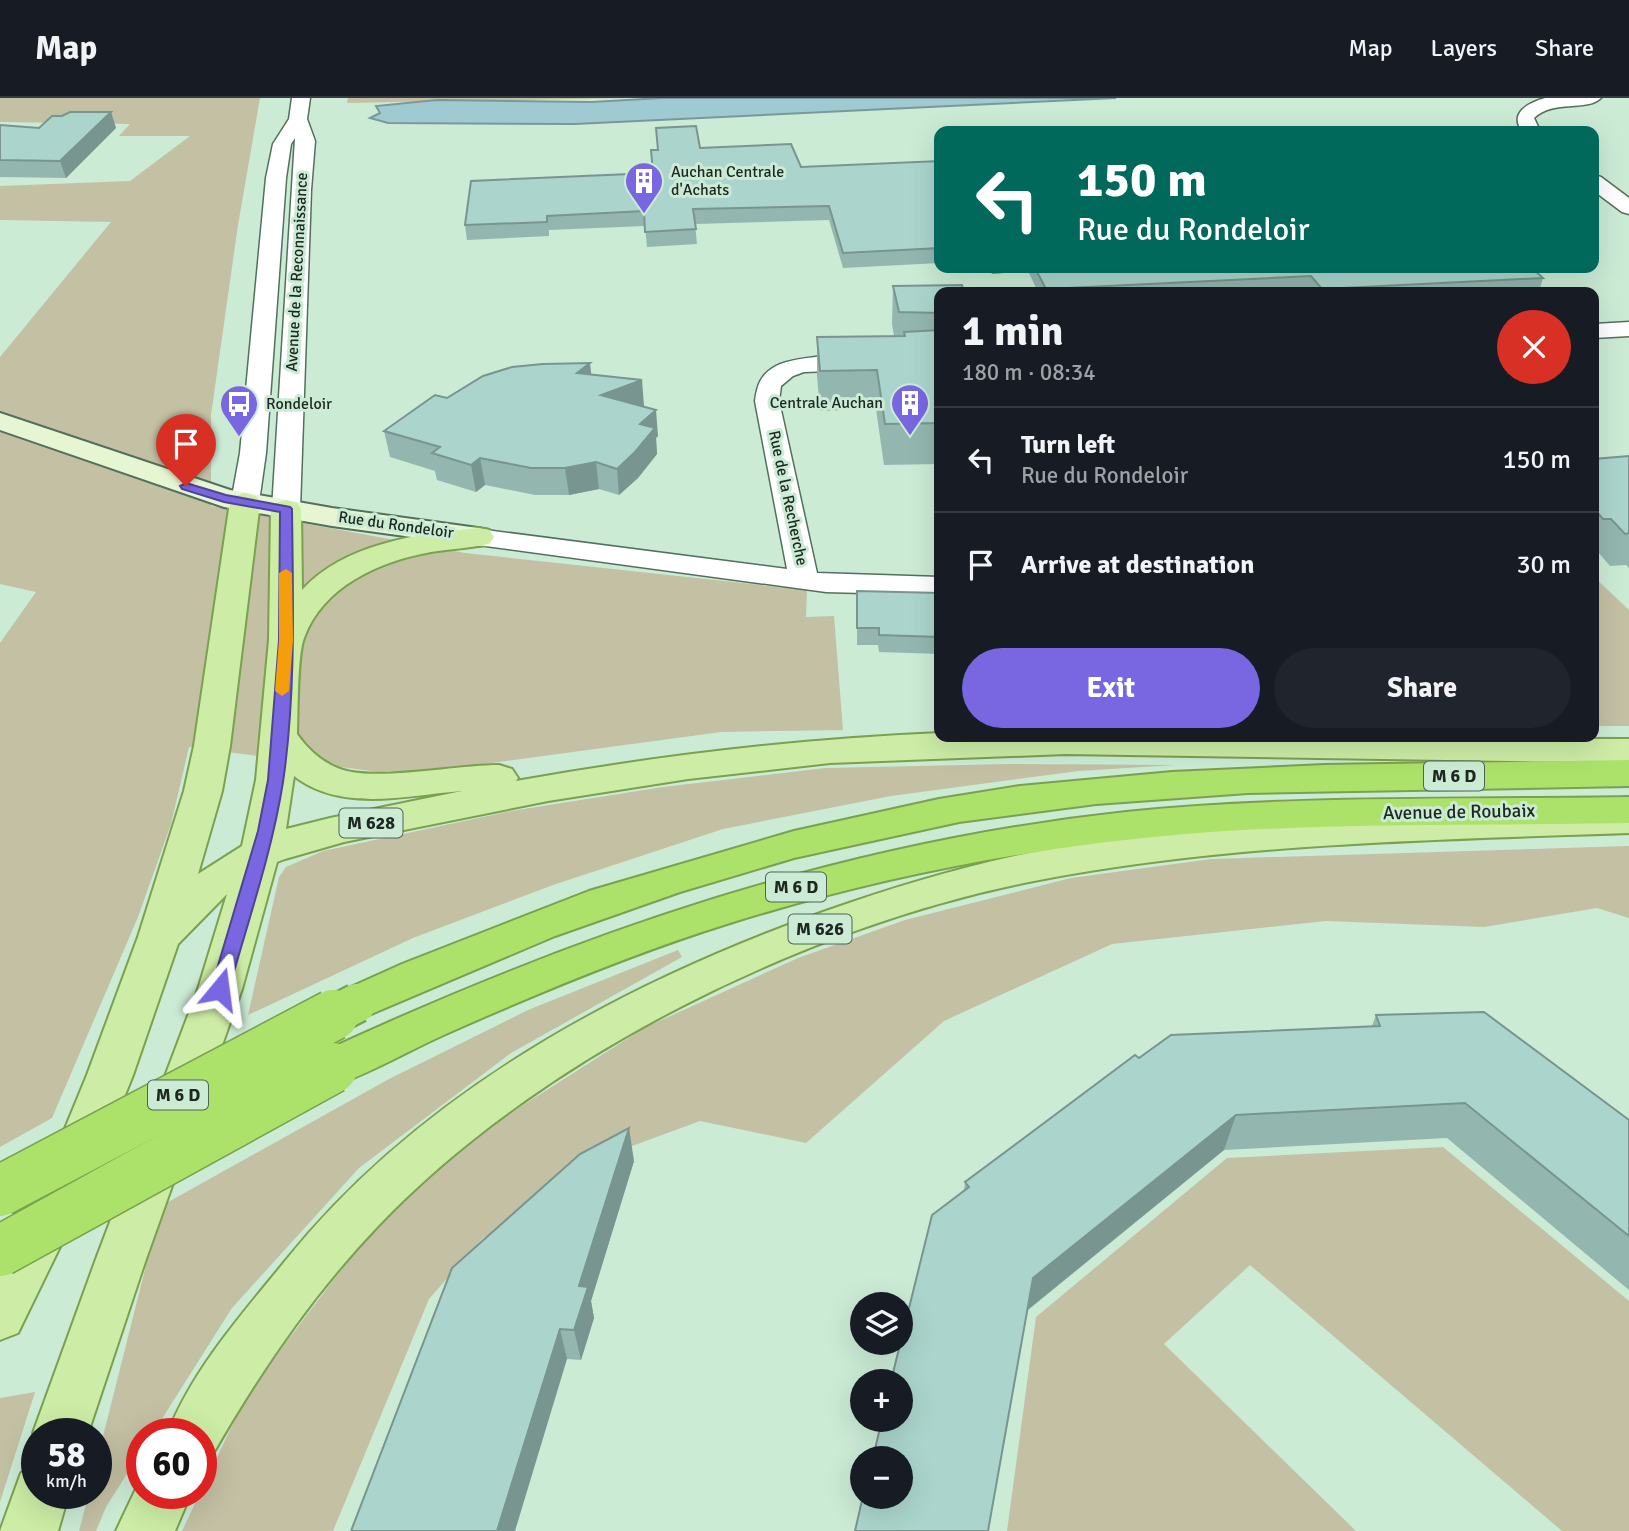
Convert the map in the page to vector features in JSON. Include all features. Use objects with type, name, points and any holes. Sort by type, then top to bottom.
[{"type":"highway","name":"M 6 D","points":[[0,1191],[188,1089],[357,1003],[502,939],[660,883],[801,843],[954,810],[1096,791],[1251,780],[1629,773]]},
{"type":"highway","name":"Avenue de Roubaix","points":[[0,1251],[332,1069],[416,1027],[582,956],[669,925],[796,887],[970,847],[1181,821],[1288,815],[1629,810]]},
{"type":"main road","points":[[159,937],[205,780],[245,502]]},
{"type":"main road","points":[[66,1418],[220,989],[271,807],[286,640],[286,509]]},
{"type":"main road","points":[[286,640],[305,607],[319,591],[346,572],[399,550],[478,537]]},
{"type":"main road","points":[[278,733],[293,755],[307,767],[326,778],[351,784],[380,787],[457,779],[613,777]]},
{"type":"main road","name":"M 628","points":[[0,1316],[69,1176],[110,1075],[159,937],[184,908],[225,875],[258,855],[316,834],[613,777],[810,753],[1093,742],[1629,751]]},
{"type":"main road","name":"M 626","points":[[204,1418],[249,1347],[312,1265],[371,1199],[430,1146],[483,1104],[555,1056],[620,1018],[710,973],[804,934],[888,906],[961,883],[1051,863],[1235,840],[1455,826],[1629,820]]},
{"type":"main road","points":[[29,1531],[36,1509]]},
{"type":"main road","points":[[145,1531],[155,1509]]},
{"type":"street","name":"Avenue de la Reconnaissance","points":[[245,502],[253,453],[279,162],[285,137],[298,119],[301,98]]},
{"type":"street","points":[[1527,126],[1525,117],[1535,107],[1559,100],[1592,98]]},
{"type":"street","name":"Avenue de la Reconnaissance","points":[[286,509],[287,449],[312,159],[306,135],[298,119]]},
{"type":"street","name":"Avenue de la Reconnaissance","points":[[279,162],[312,159]]},
{"type":"street","points":[[1599,185],[1629,208]]},
{"type":"street","points":[[1599,331],[1629,329]]},
{"type":"street","name":"Rue de la Recherche","points":[[804,580],[767,401],[769,384],[784,371],[801,365],[934,360]]},
{"type":"street","name":"Rue du Rondeloir","points":[[0,421],[76,445],[203,492],[245,502],[478,537],[804,580],[839,584],[934,586]]},
{"type":"shaded area","points":[[0,98],[260,98],[238,225],[211,415],[211,506],[465,553],[807,590],[806,617],[834,616],[843,730],[721,732],[447,769],[379,772],[189,747],[171,824],[138,917],[52,1118],[0,1147],[0,643],[36,592],[0,584],[0,357],[111,222],[0,220],[0,186],[130,181],[190,136],[119,136],[130,124],[0,122]]},
{"type":"shaded area","points":[[348,98],[628,98],[347,103]]},
{"type":"shaded area","points":[[1599,582],[1629,610],[1629,726],[1599,726]]},
{"type":"shaded area","points":[[1010,764],[1176,765],[1078,771],[891,796],[723,829],[553,885],[413,938],[248,1015],[279,877],[286,867],[323,851],[511,811],[663,787],[825,768]]},
{"type":"shaded area","points":[[1629,846],[1629,918],[1597,908],[1484,927],[1326,921],[1112,944],[944,1021],[806,1143],[700,1121],[624,1149],[482,1239],[429,1299],[333,1531],[182,1531],[192,1509],[217,1509],[217,1457],[248,1392],[380,1219],[489,1127],[644,1028],[798,958],[905,920],[1071,878],[1211,859]]},
{"type":"shaded area","points":[[678,950],[682,957],[511,1053],[359,1168],[232,1308],[162,1418],[126,1418],[126,1475],[112,1498],[112,1418],[108,1418],[161,1206],[389,1079],[528,1010]]},
{"type":"shaded area","points":[[1443,1147],[1629,1301],[1629,1531],[1562,1531],[1250,1265],[1164,1344],[1356,1531],[1007,1531],[1036,1317],[1227,1158]]},
{"type":"shaded area","points":[[35,1392],[27,1418],[21,1418],[21,1436],[0,1502],[0,1398]]},
{"type":"shaded area","points":[[85,1509],[105,1509],[96,1531],[79,1531]]},
{"type":"water","points":[[662,98],[1116,98],[575,124],[388,123],[370,118],[380,113],[376,106],[437,100],[592,102]]},
{"type":"building","points":[[70,112],[111,112],[60,161],[0,160],[0,125],[39,128],[52,116],[62,116]]},
{"type":"building","points":[[696,126],[700,148],[791,144],[801,167],[934,161],[934,248],[843,253],[829,206],[693,209],[696,229],[645,232],[644,211],[547,216],[547,222],[465,225],[471,181],[653,173],[651,150],[658,150],[656,128]]},
{"type":"building","points":[[1038,273],[1538,273],[1543,278],[1320,287],[1311,276],[1045,287]]},
{"type":"building","points":[[893,286],[963,287],[934,287],[934,313],[899,312]]},
{"type":"building","points":[[934,330],[934,423],[885,424],[877,370],[820,371],[817,337],[905,336],[904,332]]},
{"type":"building","points":[[590,363],[577,373],[642,380],[601,395],[656,410],[640,424],[655,428],[617,469],[596,462],[565,468],[531,468],[480,458],[471,465],[432,453],[440,447],[384,431],[435,395],[447,398],[483,376],[512,367]]},
{"type":"building","points":[[1629,456],[1629,533],[1625,534],[1611,519],[1603,519],[1599,515],[1599,459]]},
{"type":"building","points":[[857,591],[934,593],[934,637],[879,635],[879,628],[857,628]]},
{"type":"building","points":[[1484,1012],[1629,1120],[1629,1236],[1465,1103],[1236,1115],[1033,1278],[988,1531],[855,1531],[860,1509],[913,1509],[913,1446],[876,1446],[879,1432],[913,1432],[913,1369],[894,1369],[897,1355],[913,1355],[913,1292],[932,1215],[969,1187],[965,1182],[1135,1055],[1139,1058],[1171,1035],[1380,1026],[1376,1015]]},
{"type":"building","points":[[629,1128],[579,1286],[588,1287],[574,1330],[560,1329],[497,1531],[351,1531],[452,1268],[580,1154]]},
{"type":"slow traffic","points":[[282,691],[286,640],[286,573]]},
{"type":"place","name":"Auchan Centrale d'Achats","points":[[644,215]]},
{"type":"place","name":"Centrale Auchan","points":[[910,437]]},
{"type":"place","name":"Rondeloir","points":[[239,438]]},
{"type":"route","points":[[186,486],[224,498],[286,509],[286,640],[275,780],[266,831],[220,989]]}]
